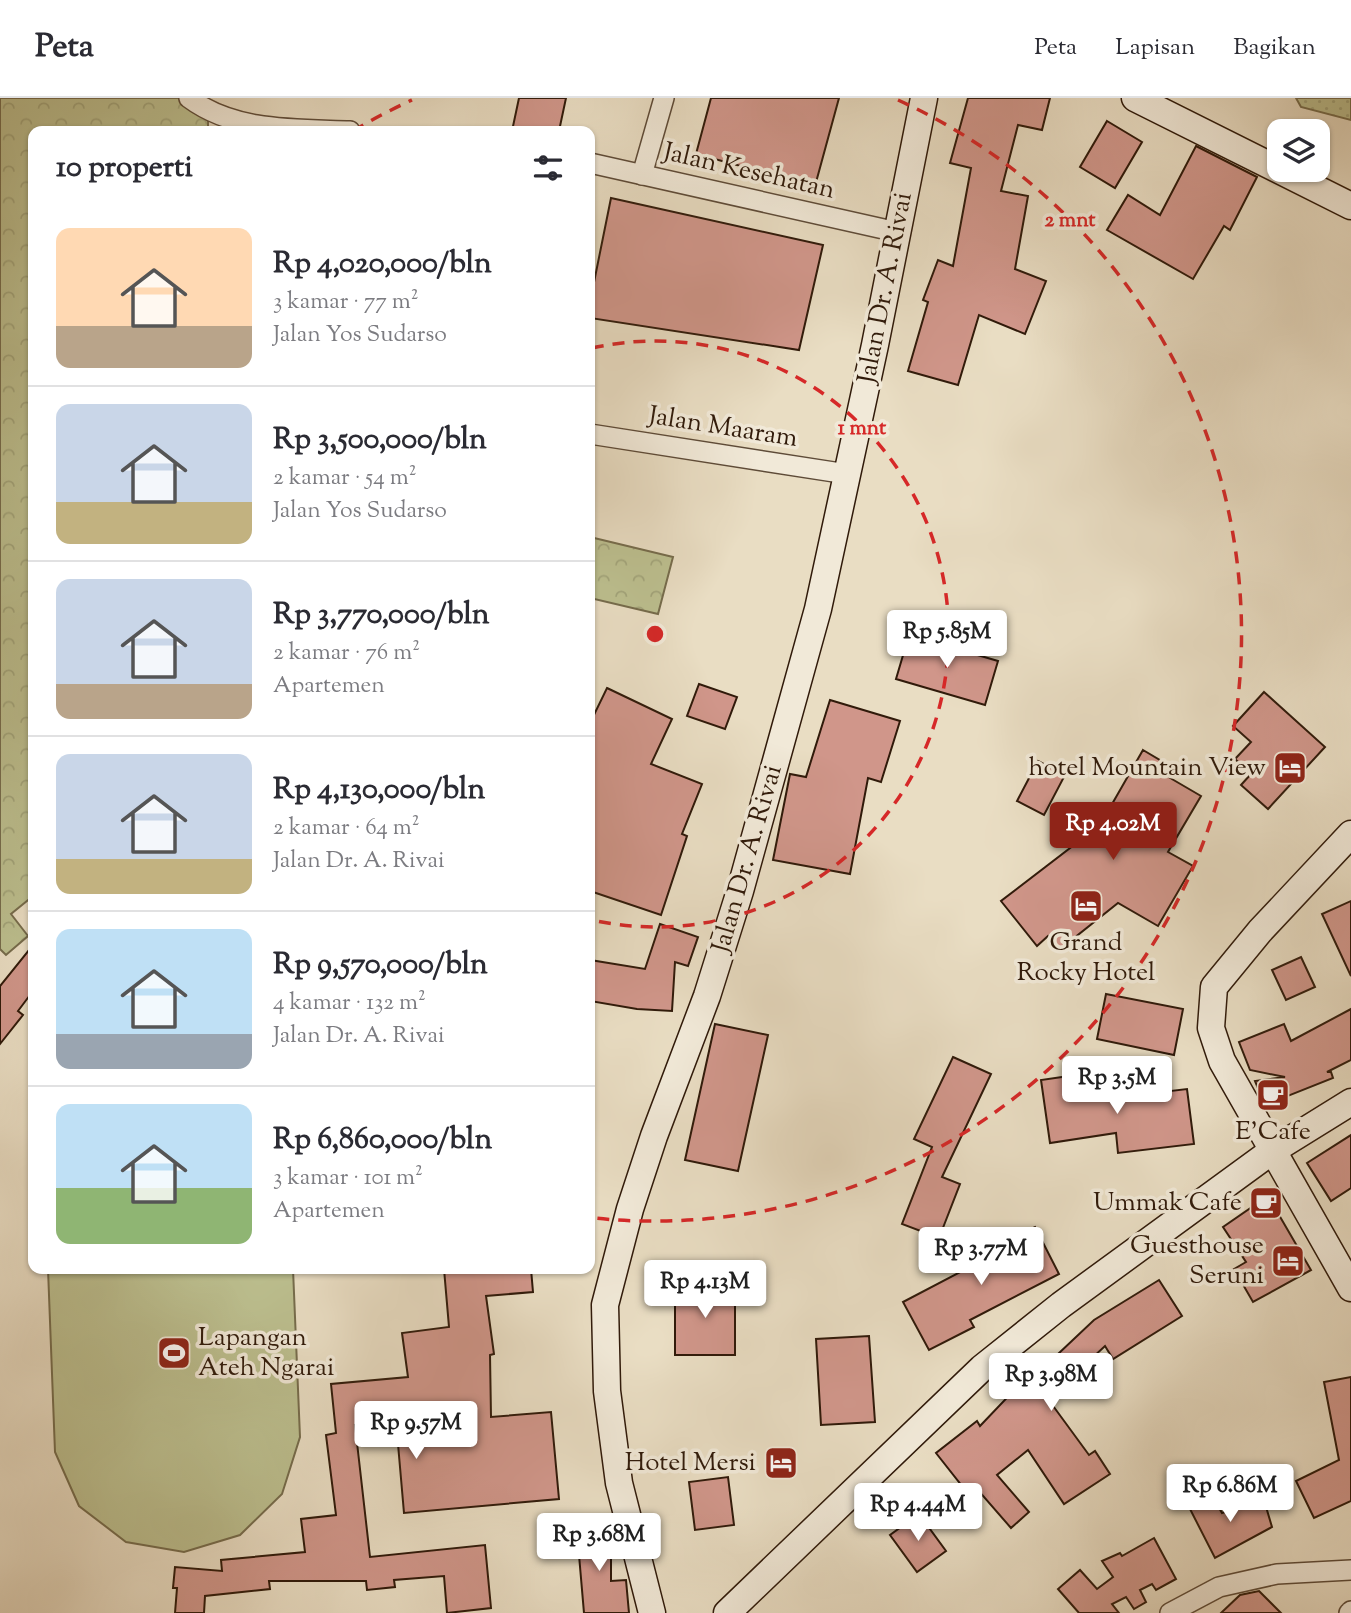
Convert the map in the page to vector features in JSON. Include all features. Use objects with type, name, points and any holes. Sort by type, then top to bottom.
[{"type":"main road","name":"Jalan Dr. A. Rivai","points":[[652,1613],[619,1483],[607,1391],[605,1305],[654,1136],[707,996],[740,891],[818,609],[923,98]]},
{"type":"main road","points":[[1135,98],[1351,206]]},
{"type":"main road","points":[[1351,834],[1260,930],[1214,988],[1211,1028],[1222,1061],[1351,1288]]},
{"type":"main road","points":[[727,1613],[982,1368],[1061,1305],[1272,1151],[1351,1102]]},
{"type":"street","points":[[189,98],[201,107],[238,122],[260,126]]},
{"type":"street","points":[[642,174],[664,98]]},
{"type":"street","name":"Jalan Kesehatan","points":[[595,164],[897,232]]},
{"type":"street","name":"Jalan Maaram","points":[[595,436],[847,474]]},
{"type":"street","points":[[1170,1613],[1219,1587],[1277,1574],[1351,1570]]},
{"type":"green space","points":[[0,98],[191,98],[208,113],[208,126],[28,126],[28,900],[11,914],[28,936],[6,955],[0,949]]},
{"type":"green space","points":[[1296,98],[1351,98],[1351,120],[1301,107]]},
{"type":"green space","points":[[595,538],[673,557],[658,614],[595,599]]},
{"type":"green space","name":"Lapangan Ateh Ngarai","points":[[48,1274],[293,1274],[300,1437],[282,1494],[240,1535],[184,1552],[126,1542],[79,1506],[55,1452]]},
{"type":"building","points":[[519,98],[566,98],[560,126],[513,126]]},
{"type":"building","points":[[711,98],[839,98],[815,186],[696,154]]},
{"type":"building","points":[[968,98],[1050,98],[1042,130],[1018,125],[1001,191],[1028,196],[1015,269],[1046,281],[1025,334],[979,315],[958,385],[908,371],[928,302],[923,300],[938,260],[953,266],[971,168],[950,163]]},
{"type":"building","points":[[1107,121],[1142,142],[1115,188],[1080,167]]},
{"type":"building","points":[[1196,146],[1257,177],[1230,230],[1224,226],[1193,279],[1107,230],[1128,195],[1160,215]]},
{"type":"building","points":[[611,198],[823,245],[799,350],[595,319],[595,277]]},
{"type":"building","points":[[909,635],[998,661],[985,705],[896,679]]},
{"type":"building","points":[[699,684],[737,697],[725,729],[687,716]]},
{"type":"building","points":[[607,688],[672,719],[651,764],[702,784],[682,834],[687,836],[661,915],[595,893],[595,713]]},
{"type":"building","points":[[1264,692],[1325,747],[1268,809],[1241,785],[1251,774],[1235,759],[1251,742],[1233,726]]},
{"type":"building","points":[[830,700],[900,721],[881,782],[868,778],[850,874],[773,860],[790,774],[806,777]]},
{"type":"building","points":[[1143,750],[1170,766],[1165,775],[1201,796],[1168,852],[1193,866],[1158,926],[1118,903],[1059,950],[1048,936],[1037,946],[1001,901],[1100,825]]},
{"type":"building","points":[[1038,761],[1065,775],[1044,815],[1017,801]]},
{"type":"building","points":[[1351,901],[1351,976],[1322,914]]},
{"type":"building","points":[[660,924],[698,937],[688,966],[675,962],[672,1011],[637,1009],[595,1002],[595,961],[645,969]]},
{"type":"building","points":[[28,951],[28,998],[18,1011],[23,1015],[0,1044],[0,986]]},
{"type":"building","points":[[1301,957],[1315,987],[1286,1000],[1272,970]]},
{"type":"building","points":[[1106,994],[1183,1009],[1174,1055],[1097,1039]]},
{"type":"building","points":[[1351,1009],[1351,1060],[1327,1072],[1331,1072],[1333,1078],[1265,1105],[1255,1081],[1285,1077],[1250,1070],[1239,1042],[1284,1024],[1291,1041]]},
{"type":"building","points":[[715,1024],[768,1035],[738,1171],[685,1160]]},
{"type":"building","points":[[953,1057],[991,1074],[942,1177],[960,1184],[939,1238],[902,1224],[932,1147],[914,1139]]},
{"type":"building","points":[[1083,1074],[1086,1101],[1187,1089],[1194,1144],[1118,1153],[1116,1133],[1050,1143],[1041,1080]]},
{"type":"building","points":[[1351,1135],[1351,1188],[1331,1201],[1307,1163]]},
{"type":"building","points":[[1268,1196],[1311,1270],[1253,1302],[1234,1269],[1246,1262],[1223,1227]]},
{"type":"building","points":[[1035,1227],[1059,1274],[970,1320],[974,1327],[929,1350],[903,1302],[966,1269],[962,1262]]},
{"type":"building","points":[[444,1274],[531,1274],[533,1292],[486,1296],[494,1354],[490,1355],[491,1417],[551,1412],[559,1499],[404,1513],[396,1421],[355,1425],[370,1557],[485,1545],[491,1608],[447,1613],[444,1576],[394,1580],[395,1587],[367,1590],[366,1581],[269,1581],[270,1589],[205,1596],[204,1613],[175,1613],[175,1567],[222,1571],[221,1560],[305,1552],[301,1519],[336,1515],[326,1435],[336,1433],[331,1384],[408,1377],[402,1333],[449,1327]]},
{"type":"building","points":[[1159,1280],[1182,1316],[1113,1359],[1105,1346],[1048,1399],[1089,1455],[1095,1451],[1110,1474],[1064,1504],[1028,1450],[997,1475],[1029,1512],[1011,1528],[978,1490],[970,1496],[936,1453],[977,1421],[980,1426],[1020,1384],[1023,1387],[1094,1320]]},
{"type":"building","points":[[675,1286],[735,1286],[735,1355],[675,1355]]},
{"type":"building","points":[[869,1336],[875,1422],[821,1425],[816,1339]]},
{"type":"building","points":[[1351,1377],[1351,1501],[1314,1518],[1296,1481],[1339,1460],[1324,1382]]},
{"type":"building","points":[[728,1477],[734,1525],[695,1530],[689,1482]]},
{"type":"building","points":[[1213,1497],[1222,1513],[1264,1500],[1272,1527],[1215,1558],[1190,1509]]},
{"type":"building","points":[[919,1514],[946,1551],[917,1572],[890,1535]]},
{"type":"building","points":[[572,1530],[611,1530],[611,1581],[626,1580],[629,1613],[584,1613],[579,1555],[573,1555]]},
{"type":"building","points":[[1154,1538],[1176,1579],[1156,1590],[1152,1584],[1140,1590],[1146,1602],[1134,1609],[1126,1597],[1112,1604],[1119,1613],[1079,1613],[1058,1589],[1080,1570],[1097,1589],[1113,1577],[1102,1561],[1120,1553],[1122,1556]]},
{"type":"building","points":[[1259,1591],[1281,1613],[1221,1613],[1240,1595]]},
{"type":"place","name":"hotel Mountain View","points":[[1290,768]]},
{"type":"place","name":"Grand Rocky Hotel","points":[[1086,906]]},
{"type":"place","name":"E'Cafe","points":[[1273,1095]]},
{"type":"place","name":"Ummak Cafe","points":[[1266,1203]]},
{"type":"place","name":"Guesthouse Seruni","points":[[1288,1261]]},
{"type":"place","name":"Lapangan Ateh Ngarai","points":[[174,1353]]},
{"type":"place","name":"Hotel Mersi","points":[[781,1463]]}]
